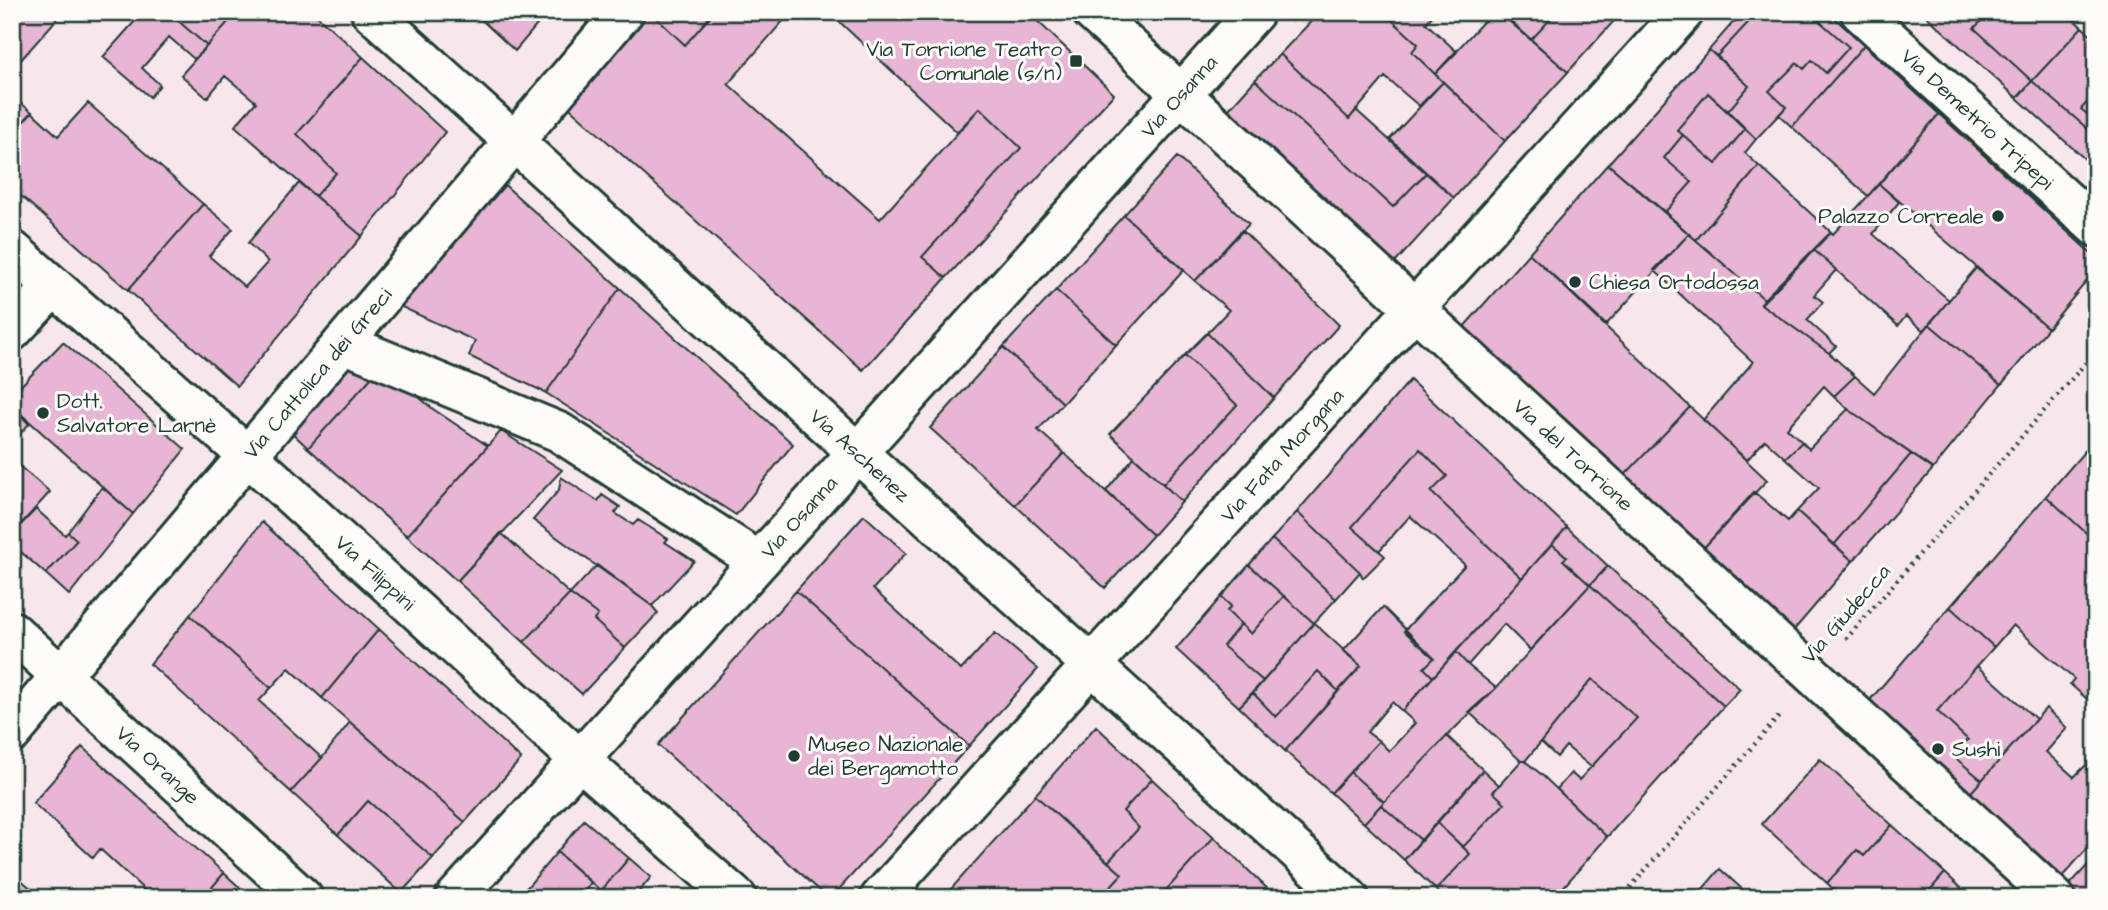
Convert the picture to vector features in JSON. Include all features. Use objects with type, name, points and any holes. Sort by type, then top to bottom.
[{"type":"street","name":"Via Aschenez","points":[[371,12],[1349,898]]},
{"type":"street","name":"Via Cattolica dei Greci","points":[[12,733],[624,12]]},
{"type":"street","name":"Via del Torrione","points":[[1092,12],[2055,898]]},
{"type":"street","name":"Via Osanna","points":[[455,898],[1255,12]]},
{"type":"street","name":"Via Fata Morgana","points":[[880,898],[1684,12]]},
{"type":"street","name":"Via Demetrio Tripepi","points":[[1860,12],[2096,228]]},
{"type":"street","name":"Via Filippini","points":[[12,250],[247,456],[580,760],[737,898]]},
{"type":"street","points":[[12,331],[53,287]]},
{"type":"street","points":[[343,343],[559,432],[758,561]]},
{"type":"street","name":"Via Orange","points":[[12,631],[303,898]]},
{"type":"path","name":"Via Giudecca","points":[[1620,898],[2096,351]]},
{"type":"building","points":[[12,12],[63,12],[12,70]]},
{"type":"building","points":[[128,12],[168,12],[207,46],[194,59],[169,37],[142,68],[160,85],[150,97],[103,57],[136,20]]},
{"type":"building","points":[[168,12],[237,12],[207,46]]},
{"type":"building","points":[[237,12],[313,12],[363,57],[297,134],[336,173],[315,196],[235,126],[256,102],[225,76],[207,98],[181,75]]},
{"type":"building","points":[[473,12],[548,12],[515,51]]},
{"type":"building","points":[[639,12],[650,12],[685,45],[714,12],[791,12],[728,84],[880,219],[980,108],[1021,148],[922,257],[946,278],[863,370],[564,103]]},
{"type":"building","points":[[650,12],[714,12],[685,45]]},
{"type":"building","points":[[829,12],[1028,12],[1114,94],[946,278],[922,257],[1021,148],[980,108],[957,132]]},
{"type":"building","points":[[1320,12],[1383,12],[1418,44],[1412,52],[1443,82],[1419,106],[1385,77],[1349,119],[1280,54]]},
{"type":"building","points":[[1383,12],[1430,12],[1433,15],[1426,23],[1457,52],[1435,74],[1412,52],[1418,44]]},
{"type":"building","points":[[1492,12],[1500,12],[1568,72],[1505,141],[1435,74]]},
{"type":"building","points":[[1505,12],[1557,12],[1531,40],[1502,15]]},
{"type":"building","points":[[1557,12],[1622,12],[1568,72],[1531,40]]},
{"type":"building","points":[[1742,12],[1758,12],[1717,56],[1709,50]]},
{"type":"building","points":[[1758,12],[1809,12],[1849,47],[1826,73],[1812,60],[1804,69],[1797,63],[1769,91],[1786,107],[1756,139],[1728,111],[1749,86],[1717,56]]},
{"type":"building","points":[[1809,12],[1828,12],[1864,45],[1792,127],[1779,115],[1786,107],[1769,91],[1797,63],[1804,69],[1812,60],[1826,73],[1849,47]]},
{"type":"building","points":[[1922,12],[1978,12],[1985,18],[1974,28],[2032,81],[2017,98]]},
{"type":"building","points":[[1978,12],[2065,12],[2082,27],[2032,81],[1974,28],[1985,18]]},
{"type":"building","points":[[2082,27],[2096,39],[2096,79],[2087,87],[2094,95],[2081,109],[2096,122],[2096,136],[2032,81]]},
{"type":"building","points":[[1864,45],[1939,114],[1868,196],[1792,127]]},
{"type":"building","points":[[1709,50],[1749,86],[1728,111],[1708,93],[1677,130],[1683,135],[1664,158],[1692,182],[1665,212],[1608,164]]},
{"type":"building","points":[[1280,54],[1349,119],[1356,110],[1426,173],[1393,207],[1255,80]]},
{"type":"building","points":[[363,57],[445,132],[362,236],[315,196],[336,173],[297,134]]},
{"type":"building","points":[[2096,79],[2096,122],[2081,109],[2094,95],[2087,87]]},
{"type":"building","points":[[1255,80],[1393,207],[1426,173],[1454,198],[1394,264],[1228,110]]},
{"type":"building","points":[[2032,81],[2096,136],[2096,169],[2017,98]]},
{"type":"building","points":[[1443,82],[1505,141],[1454,198],[1390,139]]},
{"type":"building","points":[[1708,93],[1745,129],[1716,164],[1677,130]]},
{"type":"building","points":[[12,96],[32,112],[12,134]]},
{"type":"building","points":[[88,103],[203,204],[128,290],[12,188],[12,134],[32,112],[58,136]]},
{"type":"building","points":[[1939,114],[2096,258],[2096,270],[2048,328],[1879,184]]},
{"type":"building","points":[[1745,129],[1756,139],[1745,153],[1759,166],[1696,240],[1665,212],[1692,182],[1664,158],[1683,135],[1716,164]]},
{"type":"building","points":[[1177,157],[1249,224],[1195,281],[1124,215]]},
{"type":"building","points":[[1608,164],[1689,234],[1606,325],[1529,253]]},
{"type":"building","points":[[1759,166],[1831,232],[1764,299],[1696,240]]},
{"type":"building","points":[[498,179],[620,288],[546,393],[469,356],[475,341],[393,303]]},
{"type":"building","points":[[299,183],[362,236],[237,386],[128,290],[203,204],[233,229],[209,256],[245,287],[268,262],[248,243]]},
{"type":"building","points":[[1879,184],[1899,202],[1873,234],[1949,300],[1924,331],[1906,316],[1898,326],[1814,250],[1831,232],[1833,234]]},
{"type":"building","points":[[1124,215],[1184,270],[1116,345],[1056,290]]},
{"type":"building","points":[[1242,230],[1339,325],[1274,398],[1207,333],[1229,310],[1195,281]]},
{"type":"building","points":[[1689,234],[1764,299],[1761,304],[1829,353],[1855,376],[1834,396],[1824,386],[1787,428],[1802,442],[1785,458],[1765,440],[1747,460],[1703,420],[1753,362],[1654,270]]},
{"type":"building","points":[[1814,250],[1836,270],[1814,295],[1823,302],[1807,320],[1836,346],[1829,353],[1761,304]]},
{"type":"building","points":[[1529,253],[1690,407],[1621,479],[1462,329]]},
{"type":"building","points":[[1976,268],[2048,328],[2001,385],[1929,324]]},
{"type":"building","points":[[620,288],[793,444],[736,515],[546,393]]},
{"type":"building","points":[[1056,290],[1116,345],[1063,403],[1003,347]]},
{"type":"building","points":[[1929,324],[2001,385],[1933,469],[1848,409],[1834,396],[1855,376],[1874,393]]},
{"type":"building","points":[[1207,333],[1274,398],[1182,502],[1163,484],[1237,405],[1185,355]]},
{"type":"building","points":[[63,342],[185,449],[133,514],[12,406],[12,395]]},
{"type":"building","points":[[1003,347],[1063,403],[1038,430],[1064,453],[1015,505],[930,428]]},
{"type":"building","points":[[350,355],[380,368],[308,448],[286,427]]},
{"type":"building","points":[[1185,355],[1237,405],[1163,484],[1110,434]]},
{"type":"building","points":[[380,368],[389,372],[433,409],[488,446],[407,536],[308,448]]},
{"type":"building","points":[[1410,380],[1567,527],[1522,578],[1431,492],[1447,476],[1420,449],[1352,527],[1385,556],[1363,578],[1360,572],[1297,512]]},
{"type":"building","points":[[12,406],[29,424],[12,443]]},
{"type":"building","points":[[1690,407],[1767,480],[1699,553],[1621,479]]},
{"type":"building","points":[[1848,409],[1911,454],[1834,545],[1797,511],[1819,488],[1785,458],[1802,442],[1809,449]]},
{"type":"building","points":[[501,431],[562,470],[457,581],[407,536]]},
{"type":"building","points":[[2096,438],[2096,542],[2046,496]]},
{"type":"building","points":[[1420,449],[1447,476],[1431,492],[1522,578],[1433,677],[1424,668],[1434,658],[1404,631],[1465,565],[1410,516],[1379,551],[1352,527]]},
{"type":"building","points":[[1064,453],[1153,535],[1105,588],[1015,505]]},
{"type":"building","points":[[1911,454],[1933,469],[1853,561],[1834,545]]},
{"type":"building","points":[[1134,457],[1182,502],[1153,535],[1106,491]]},
{"type":"building","points":[[12,460],[50,492],[12,534]]},
{"type":"building","points":[[561,477],[598,501],[602,495],[620,507],[615,513],[633,525],[638,520],[668,539],[665,542],[694,561],[652,606],[533,520],[559,490]]},
{"type":"building","points":[[102,487],[133,514],[69,595],[46,574],[77,540],[68,532]]},
{"type":"building","points":[[1754,492],[1788,521],[1797,511],[1853,561],[1788,637],[1699,553]]},
{"type":"building","points":[[2046,496],[2096,542],[2096,707],[2070,684],[2074,679],[2013,625],[1994,647],[1950,607]]},
{"type":"building","points":[[36,509],[65,535],[68,532],[77,540],[46,574],[12,544],[12,534]]},
{"type":"building","points":[[1297,512],[1360,572],[1336,599],[1272,539]]},
{"type":"building","points":[[864,515],[906,553],[873,589],[961,670],[995,633],[1038,669],[969,746],[796,591]]},
{"type":"building","points":[[262,522],[379,629],[322,698],[289,668],[271,688],[190,615]]},
{"type":"building","points":[[1567,527],[1608,566],[1590,585],[1563,560],[1567,557],[1552,544]]},
{"type":"building","points":[[501,533],[570,594],[524,642],[457,581]]},
{"type":"building","points":[[1272,539],[1336,599],[1314,623],[1249,565]]},
{"type":"building","points":[[1552,544],[1567,557],[1563,560],[1590,585],[1530,650],[1504,624],[1468,665],[1456,652]]},
{"type":"building","points":[[597,565],[658,613],[625,648],[594,620],[598,615],[570,594]]},
{"type":"building","points":[[1249,565],[1284,596],[1251,634],[1227,611],[1231,606],[1221,597]]},
{"type":"building","points":[[1608,566],[1740,689],[1724,706],[1590,585]]},
{"type":"building","points":[[1590,585],[1724,706],[1607,837],[1557,789],[1571,773],[1579,780],[1637,718],[1592,679],[1525,761],[1521,761],[1469,712],[1496,688]]},
{"type":"building","points":[[796,591],[969,746],[831,898],[658,745]]},
{"type":"building","points":[[570,594],[598,615],[594,620],[625,648],[582,694],[524,642]]},
{"type":"building","points":[[1284,596],[1314,623],[1263,681],[1223,646],[1241,624],[1251,634]]},
{"type":"building","points":[[1221,597],[1231,606],[1227,611],[1241,624],[1223,646],[1263,681],[1239,707],[1176,649]]},
{"type":"building","points":[[1383,607],[1434,658],[1424,668],[1433,677],[1402,711],[1392,702],[1367,732],[1379,741],[1331,793],[1285,751],[1361,666],[1343,651]]},
{"type":"building","points":[[1950,607],[1994,647],[1937,711],[1968,740],[1953,756],[1982,780],[1966,798],[1864,707]]},
{"type":"building","points":[[190,615],[271,688],[259,701],[322,758],[291,792],[150,664]]},
{"type":"building","points":[[1314,623],[1361,666],[1338,691],[1318,671],[1276,717],[1253,693]]},
{"type":"building","points":[[379,629],[521,759],[465,822],[322,698]]},
{"type":"building","points":[[1456,652],[1496,688],[1384,802],[1350,772],[1379,741],[1389,751],[1415,723],[1402,711]]},
{"type":"building","points":[[1977,666],[2036,719],[1982,780],[1953,756],[1968,740],[1937,711]]},
{"type":"building","points":[[1318,671],[1338,691],[1285,751],[1239,707],[1253,693],[1276,717]]},
{"type":"building","points":[[1592,679],[1637,718],[1591,767],[1566,746],[1557,757],[1541,742]]},
{"type":"building","points":[[2046,708],[2067,728],[2046,752],[2074,777],[2096,755],[2096,839],[2059,880],[1966,798]]},
{"type":"building","points":[[350,722],[465,822],[433,858],[368,801],[338,835],[291,792]]},
{"type":"building","points":[[1096,726],[1152,779],[1123,811],[1139,828],[1108,862],[1035,795]]},
{"type":"building","points":[[1447,736],[1483,770],[1421,840],[1381,805]]},
{"type":"building","points":[[82,747],[224,873],[203,898],[153,898],[100,849],[93,858],[33,803]]},
{"type":"building","points":[[1820,759],[1892,825],[1864,856],[1857,850],[1827,883],[1762,824]]},
{"type":"building","points":[[1521,761],[1525,761],[1542,775],[1607,837],[1554,898],[1444,898],[1436,890],[1470,854],[1463,847],[1505,803],[1493,792]]},
{"type":"building","points":[[1483,770],[1499,785],[1493,792],[1505,803],[1463,847],[1437,823]]},
{"type":"building","points":[[1350,772],[1384,802],[1364,823],[1331,793]]},
{"type":"building","points":[[1152,779],[1214,837],[1159,898],[1116,898],[1107,890],[1122,874],[1108,862],[1139,828],[1123,811]]},
{"type":"building","points":[[1035,795],[1122,874],[1100,898],[943,898]]},
{"type":"building","points":[[368,801],[433,858],[401,893],[338,835]]},
{"type":"building","points":[[1381,805],[1421,840],[1404,860],[1364,823]]},
{"type":"building","points":[[584,820],[629,858],[601,891],[557,852]]},
{"type":"building","points":[[1437,823],[1470,854],[1436,890],[1404,860]]},
{"type":"building","points":[[1892,825],[1945,873],[1923,898],[1842,898],[1827,883],[1857,850],[1864,856]]},
{"type":"building","points":[[1214,837],[1277,898],[1159,898]]},
{"type":"building","points":[[557,852],[591,883],[578,898],[518,898]]},
{"type":"building","points":[[2096,856],[2096,898],[2072,898],[2064,891]]},
{"type":"building","points":[[629,858],[651,877],[634,898],[602,898],[604,895],[601,891]]},
{"type":"building","points":[[1720,869],[1752,898],[1695,898]]},
{"type":"building","points":[[12,872],[42,898],[12,898]]},
{"type":"building","points":[[224,873],[251,898],[203,898]]},
{"type":"building","points":[[1945,873],[1972,898],[1923,898]]},
{"type":"place","name":"Via Torrione Teatro Comunale (s/n)","points":[[1076,61]]},
{"type":"place","name":"Palazzo Correale","points":[[1998,216]]},
{"type":"place","name":"Chiesa Ortodossa","points":[[1575,282]]},
{"type":"place","name":"Dott. Salvatore Larnè","points":[[43,413]]},
{"type":"place","name":"Sushi","points":[[1938,749]]},
{"type":"place","name":"Museo Nazionale dei Bergamotto","points":[[794,756]]}]
